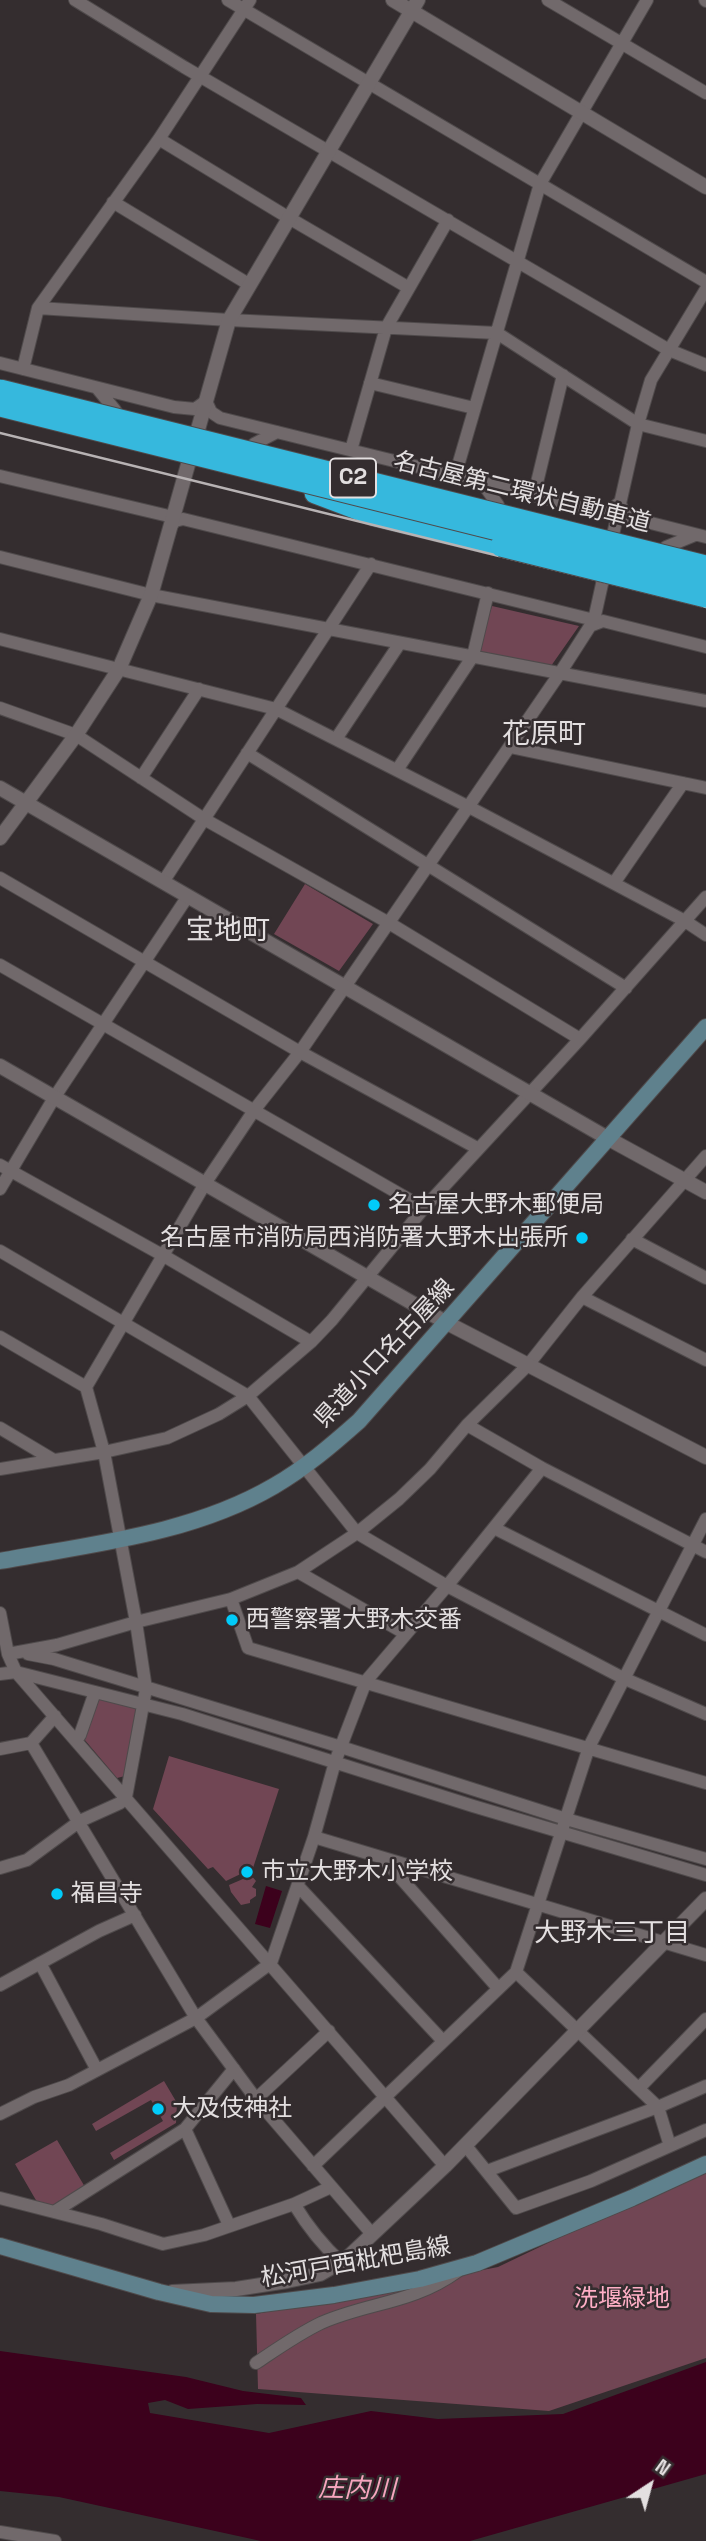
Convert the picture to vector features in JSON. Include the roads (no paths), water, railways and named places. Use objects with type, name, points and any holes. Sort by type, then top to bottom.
[{"type":"highway","name":"名古屋第二環状自動車道","points":[[0,390],[706,566]]},
{"type":"highway","name":"名古屋第二環状自動車道","points":[[4,414],[706,582]]},
{"type":"highway","points":[[315,493],[373,514],[706,597]]},
{"type":"main road","name":"県道小口名古屋線","points":[[0,1561],[121,1539],[181,1524],[226,1510],[273,1487],[303,1468],[359,1421],[706,1027]]},
{"type":"main road","name":"松河戸西枇杷島線","points":[[0,2246],[159,2292],[211,2304],[254,2305],[334,2295],[420,2279],[464,2267],[569,2225],[706,2164]]},
{"type":"street","points":[[75,0],[201,77],[670,350],[706,365]]},
{"type":"street","points":[[228,0],[247,5],[369,83],[706,282]]},
{"type":"street","points":[[393,0],[415,5],[581,112],[706,187]]},
{"type":"street","points":[[548,0],[706,93]]},
{"type":"street","points":[[455,476],[540,184],[647,0]]},
{"type":"street","points":[[23,369],[38,308],[159,139],[247,5]]},
{"type":"street","points":[[0,838],[76,735],[119,669],[151,595],[229,320],[415,5]]},
{"type":"street","points":[[159,139],[409,288]]},
{"type":"street","points":[[113,202],[250,285]]},
{"type":"street","points":[[351,450],[386,328],[448,220]]},
{"type":"street","points":[[86,1387],[206,1182],[255,1109],[300,1052],[592,623],[638,424],[651,380],[706,289]]},
{"type":"street","points":[[38,308],[496,333],[638,424],[706,441]]},
{"type":"street","points":[[0,363],[189,410],[206,401]]},
{"type":"street","points":[[534,495],[564,375]]},
{"type":"street","points":[[370,383],[474,408]]},
{"type":"street","points":[[97,388],[115,410]]},
{"type":"street","points":[[206,401],[211,412],[220,418],[475,481],[606,512],[620,503]]},
{"type":"street","points":[[254,444],[277,432]]},
{"type":"street","points":[[0,476],[172,522],[183,519],[488,593],[592,623],[603,621],[706,647]]},
{"type":"street","points":[[475,481],[486,488],[498,505]]},
{"type":"street","points":[[620,503],[621,510],[627,517],[701,536]]},
{"type":"street","points":[[667,548],[701,536]]},
{"type":"street","points":[[0,557],[151,595],[706,701]]},
{"type":"street","points":[[163,882],[371,564]]},
{"type":"street","points":[[397,770],[473,656],[488,593]]},
{"type":"street","points":[[0,639],[276,709],[614,883],[706,935]]},
{"type":"street","points":[[335,739],[400,643]]},
{"type":"street","points":[[141,778],[200,689]]},
{"type":"street","points":[[0,708],[76,735],[204,819],[389,923],[580,1039]]},
{"type":"street","points":[[510,747],[706,788]]},
{"type":"street","points":[[247,753],[626,988]]},
{"type":"street","points":[[614,883],[683,783]]},
{"type":"street","points":[[0,788],[609,1139],[706,1192]]},
{"type":"street","points":[[0,878],[300,1052],[477,1148]]},
{"type":"street","points":[[0,1189],[6,1168],[188,897]]},
{"type":"street","points":[[0,1469],[104,1452],[167,1438],[219,1414],[248,1396],[311,1342],[332,1320],[366,1275],[477,1148],[580,1039],[706,897]]},
{"type":"street","points":[[0,965],[424,1208]]},
{"type":"street","points":[[0,1066],[206,1182],[447,1323],[706,1457]]},
{"type":"street","points":[[4,1655],[57,1645],[231,1599],[298,1572],[357,1533],[399,1499],[467,1425],[528,1365],[582,1297],[706,1156]]},
{"type":"street","points":[[6,1168],[311,1342]]},
{"type":"street","points":[[632,1239],[706,1278]]},
{"type":"street","points":[[0,1251],[248,1396],[357,1533],[447,1586],[624,1678],[706,1714]]},
{"type":"street","points":[[582,1297],[706,1360]]},
{"type":"street","points":[[0,1337],[86,1387],[104,1452],[146,1689],[126,1797],[120,1803],[80,1821],[27,1860],[0,1868]]},
{"type":"street","points":[[467,1425],[542,1468],[706,1552]]},
{"type":"street","points":[[0,1428],[52,1459]]},
{"type":"street","points":[[0,2114],[34,2097],[69,2085],[196,2018],[271,1963],[314,1837],[335,1762],[366,1681],[542,1468]]},
{"type":"street","points":[[313,2166],[516,1972],[589,1747],[706,1520]]},
{"type":"street","points":[[494,1528],[706,1635]]},
{"type":"street","points":[[298,1572],[405,1634]]},
{"type":"street","points":[[231,1599],[248,1647],[706,1783]]},
{"type":"street","points":[[0,1613],[4,1655],[16,1672],[445,2166]]},
{"type":"street","points":[[4,1655],[27,1654],[54,1659],[566,1819],[706,1859]]},
{"type":"street","points":[[0,1674],[16,1672],[143,1703],[706,1875]]},
{"type":"street","points":[[76,1741],[95,1692]]},
{"type":"street","points":[[0,1749],[31,1743],[55,1716]]},
{"type":"street","points":[[31,1743],[196,2018],[256,2099],[372,2234]]},
{"type":"street","points":[[314,1837],[706,1955]]},
{"type":"street","points":[[383,1858],[498,1987]]},
{"type":"street","points":[[298,1886],[443,2042]]},
{"type":"street","points":[[159,2292],[236,2289],[287,2281],[320,2274],[341,2262],[466,2146],[706,1899]]},
{"type":"street","points":[[0,1985],[99,1931],[135,1915]]},
{"type":"street","points":[[40,1963],[97,2070]]},
{"type":"street","points":[[516,1972],[659,2107],[670,2146]]},
{"type":"street","points":[[639,2088],[706,2019]]},
{"type":"street","points":[[256,2099],[329,2031]]},
{"type":"street","points":[[54,2212],[185,2129],[234,2069]]},
{"type":"street","points":[[486,2171],[659,2107],[706,2086]]},
{"type":"street","points":[[185,2129],[229,2225]]},
{"type":"street","points":[[466,2146],[516,2208],[592,2181],[706,2130]]},
{"type":"street","points":[[0,2198],[163,2244],[204,2235],[294,2204],[331,2187]]},
{"type":"street","points":[[294,2204],[309,2229],[341,2262]]},
{"type":"street","points":[[256,2363],[322,2323],[407,2298],[438,2285],[464,2267]]},
{"type":"street","points":[[0,2532],[55,2541]]},
{"type":"water","points":[[266,1886],[282,1891],[270,1928],[255,1924]]},
{"type":"water","name":"庄内川","points":[[0,2351],[186,2377],[243,2391],[301,2398],[306,2405],[257,2404],[188,2409],[165,2400],[148,2403],[150,2413],[269,2433],[371,2411],[438,2419],[563,2414],[706,2362],[706,2474],[470,2541],[261,2541],[59,2497],[0,2491]]},
{"type":"railway","points":[[0,433],[706,607]]},
{"type":"place","name":"名古屋大野木郵便局","points":[[374,1205]]},
{"type":"place","name":"名古屋市消防局西消防署大野木出張所","points":[[582,1238]]},
{"type":"place","name":"西警察署大野木交番","points":[[232,1620]]},
{"type":"place","name":"市立大野木小学校","points":[[247,1872]]},
{"type":"place","name":"福昌寺","points":[[57,1894]]},
{"type":"place","name":"大及伎神社","points":[[158,2109]]},
{"type":"district","name":"花原町","points":[[544,735]]},
{"type":"district","name":"宝地町","points":[[228,931]]},
{"type":"district","name":"大野木三丁目","points":[[612,1934]]},
{"type":"park label","name":"洗堰緑地","points":[[622,2299]]}]
